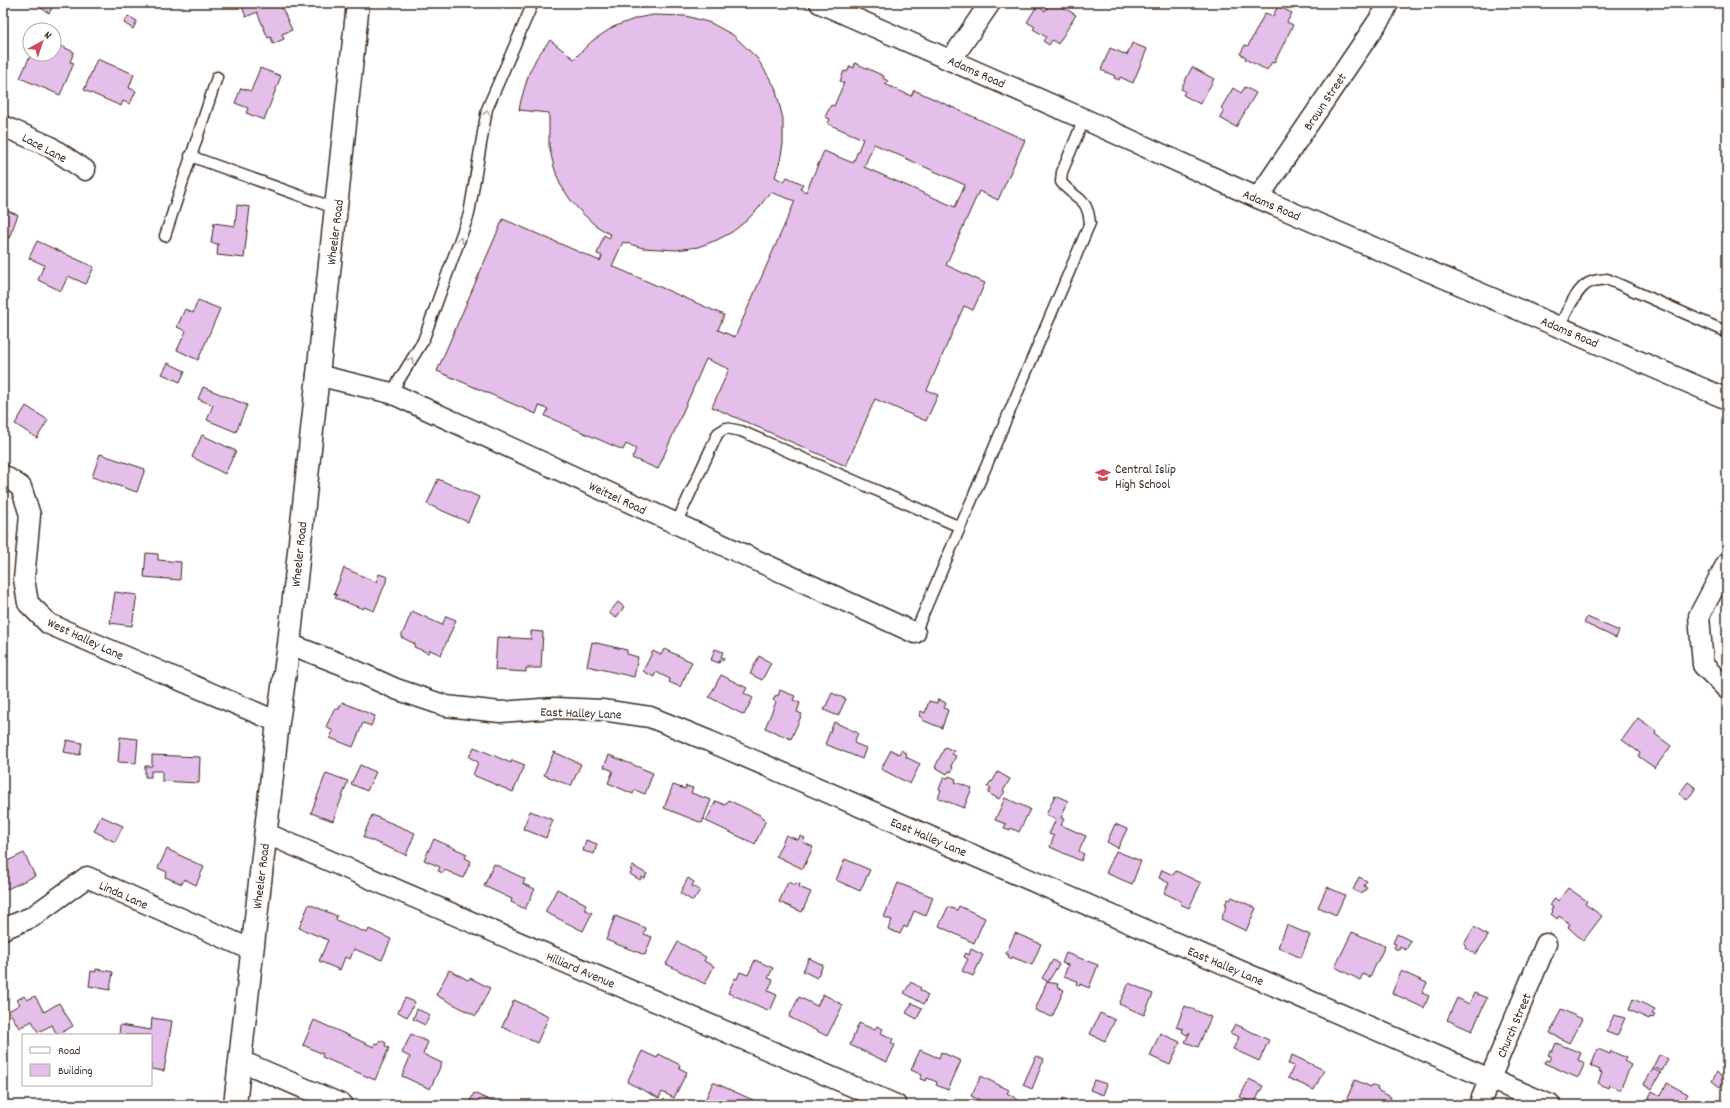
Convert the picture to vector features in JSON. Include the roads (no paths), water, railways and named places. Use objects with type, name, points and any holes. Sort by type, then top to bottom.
[{"type":"main road","name":"Wheeler Road","points":[[235,1105],[278,722],[289,644],[358,3]]},
{"type":"street","name":"Adams Road","points":[[820,3],[1084,118],[1258,198],[1560,326],[1727,399]]},
{"type":"street","points":[[951,60],[990,3]]},
{"type":"street","name":"Brown Street","points":[[1258,198],[1383,14],[1388,3]]},
{"type":"street","name":"Lace Lane","points":[[3,126],[49,146],[85,170]]},
{"type":"street","name":"Weitzel Road","points":[[317,375],[391,393],[915,633]]},
{"type":"street","name":"West Halley Lane","points":[[3,475],[21,487],[30,515],[24,579],[28,603],[49,624],[278,722]]},
{"type":"street","points":[[1727,563],[1699,616],[1703,665],[1727,689]]},
{"type":"street","name":"East Halley Lane","points":[[289,644],[341,664],[396,689],[446,706],[500,712],[554,708],[602,710],[650,717],[724,747],[1550,1105]]},
{"type":"street","name":"Hilliard Avenue","points":[[265,833],[896,1105]]},
{"type":"street","name":"Linda Lane","points":[[3,929],[32,917],[87,877],[252,950]]},
{"type":"street","name":"Church Street","points":[[1479,1105],[1546,944]]},
{"type":"street","points":[[240,1061],[343,1105]]},
{"type":"lane","points":[[391,393],[423,340],[467,221],[487,109],[533,3]]},
{"type":"lane","points":[[165,236],[190,156],[217,78]]},
{"type":"lane","points":[[915,633],[1090,224],[1089,211],[1082,200],[1069,192],[1061,182],[1062,172],[1084,118]]},
{"type":"lane","points":[[190,156],[337,209]]},
{"type":"lane","points":[[1560,326],[1580,290],[1589,282],[1607,279],[1727,332]]},
{"type":"lane","points":[[676,524],[718,433],[726,428],[741,431],[960,527]]},
{"type":"place","name":"Central Islip High School","points":[[1103,475]]}]
